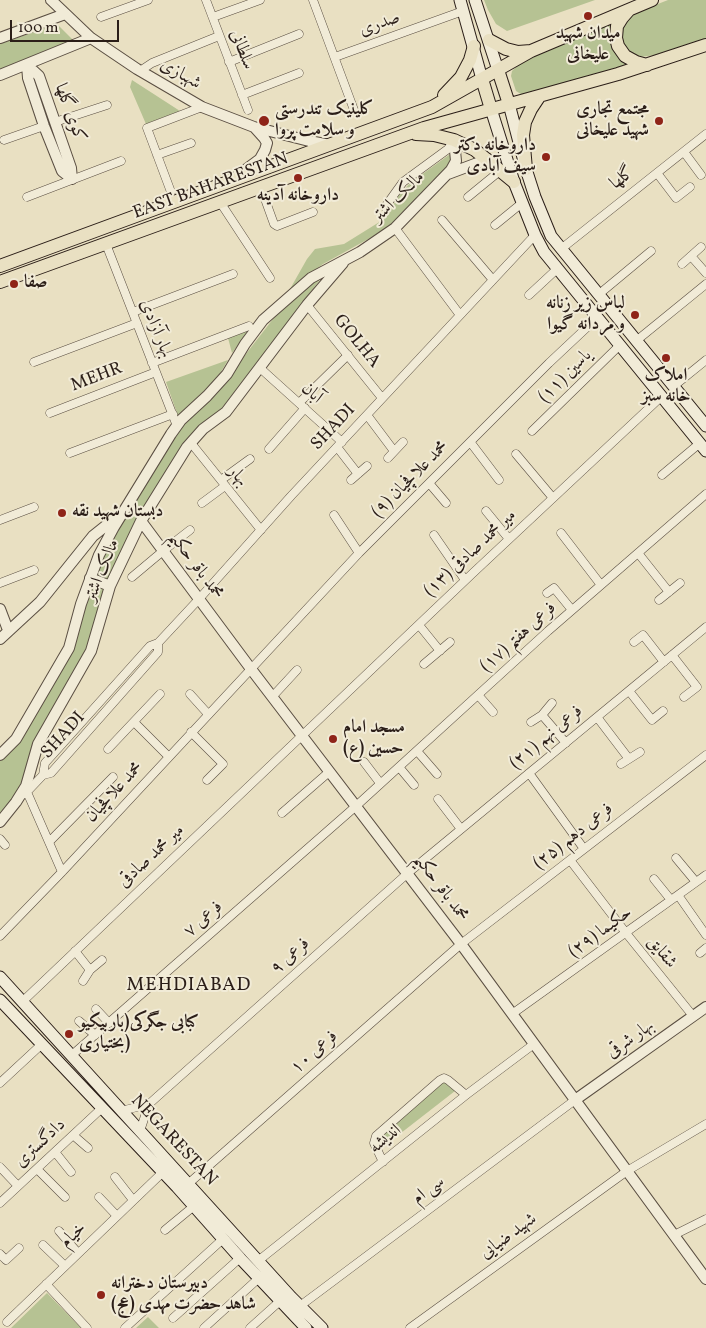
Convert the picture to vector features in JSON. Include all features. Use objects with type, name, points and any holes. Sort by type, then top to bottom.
[{"type":"main road","points":[[475,0],[509,104],[517,140],[535,197],[551,236],[706,426]]},
{"type":"main road","name":"EAST BAHARESTAN","points":[[0,266],[432,107],[531,51],[652,0]]},
{"type":"main road","points":[[461,5],[500,144],[535,235],[544,252],[703,447]]},
{"type":"main road","points":[[633,7],[617,26],[616,38],[618,46],[625,56],[636,62],[648,65]]},
{"type":"main road","points":[[489,40],[506,49],[518,52],[531,51]]},
{"type":"main road","name":"EAST BAHARESTAN","points":[[0,282],[437,124],[648,65],[706,45]]},
{"type":"main road","points":[[432,107],[461,77],[470,60],[474,46]]},
{"type":"main road","points":[[526,169],[523,135],[531,109],[539,97]]},
{"type":"main road","points":[[432,107],[443,110],[444,113],[443,120],[437,124]]},
{"type":"main road","points":[[500,144],[502,134],[506,132],[512,133],[517,140]]},
{"type":"main road","points":[[408,134],[434,135],[454,140],[475,150],[488,159],[514,182]]},
{"type":"main road","name":"NEGARESTAN","points":[[0,979],[188,1184],[199,1203]]},
{"type":"main road","name":"NEGARESTAN","points":[[0,1000],[162,1172],[199,1203],[322,1328]]},
{"type":"main road","name":"NEGARESTAN","points":[[210,1215],[223,1239],[306,1328]]},
{"type":"street","name":"شهبازی","points":[[51,0],[91,38],[140,71],[202,107],[254,127],[331,145]]},
{"type":"street","points":[[101,17],[148,0]]},
{"type":"street","name":"سلطانی","points":[[206,0],[248,110]]},
{"type":"street","points":[[213,18],[260,0]]},
{"type":"street","points":[[313,0],[354,110]]},
{"type":"street","name":"صدری","points":[[335,57],[461,5]]},
{"type":"street","points":[[0,38],[65,14]]},
{"type":"street","points":[[229,62],[299,34]]},
{"type":"street","points":[[140,71],[152,63],[219,36]]},
{"type":"street","points":[[0,75],[91,38]]},
{"type":"street","name":"کوی گلها","points":[[27,65],[39,76],[71,168],[72,179]]},
{"type":"street","name":"کوی گلها","points":[[27,65],[28,78],[44,126],[62,171],[72,179]]},
{"type":"street","points":[[242,95],[300,73]]},
{"type":"street","points":[[4,140],[107,105]]},
{"type":"street","points":[[171,192],[148,128],[202,107]]},
{"type":"street","points":[[230,182],[260,159],[265,150],[267,143],[254,127]]},
{"type":"street","name":"گلها","points":[[561,249],[705,136]]},
{"type":"street","points":[[447,174],[456,161],[454,140]]},
{"type":"street","points":[[385,207],[403,182],[448,149],[454,140]]},
{"type":"street","points":[[157,156],[191,143]]},
{"type":"street","points":[[684,152],[701,175]]},
{"type":"street","points":[[447,174],[488,159]]},
{"type":"street","points":[[27,197],[121,161]]},
{"type":"street","points":[[468,197],[501,170]]},
{"type":"street","points":[[657,173],[676,198],[690,187]]},
{"type":"street","name":"مالک اشتر","points":[[0,755],[16,739],[69,648],[90,578],[99,556],[170,434],[227,374],[263,320],[312,278],[346,260],[395,228],[447,174]]},
{"type":"street","points":[[261,188],[274,224],[277,226],[313,212]]},
{"type":"street","points":[[220,202],[270,278]]},
{"type":"street","points":[[495,225],[522,203]]},
{"type":"street","points":[[442,220],[493,280]]},
{"type":"street","points":[[395,228],[460,315]]},
{"type":"street","name":"SHADI","points":[[16,802],[43,775],[45,763],[150,646],[158,643],[382,398],[535,235]]},
{"type":"street","name":"بهار آزادی","points":[[106,244],[177,426]]},
{"type":"street","points":[[682,264],[701,247]]},
{"type":"street","points":[[598,295],[651,251]]},
{"type":"street","points":[[692,256],[706,273]]},
{"type":"street","name":"مالک اشتر","points":[[0,822],[26,786],[38,744],[91,651],[110,586],[142,522],[191,442],[203,429],[226,412],[307,305],[346,260]]},
{"type":"street","points":[[529,295],[557,269]]},
{"type":"street","points":[[133,312],[233,274]]},
{"type":"street","points":[[636,341],[706,284]]},
{"type":"street","name":"GOLHA","points":[[307,305],[382,398]]},
{"type":"street","name":"محمد علافچیان (۹)","points":[[251,669],[359,553],[471,443],[549,362],[598,318]]},
{"type":"street","points":[[34,362],[137,323]]},
{"type":"street","points":[[152,363],[249,326]]},
{"type":"street","name":"یاسین (۱۱)","points":[[532,431],[620,344]]},
{"type":"street","points":[[269,449],[302,406],[348,355]]},
{"type":"street","points":[[674,386],[706,360]]},
{"type":"street","name":"آبان","points":[[260,368],[302,406],[339,445]]},
{"type":"street","name":"MEHR","points":[[50,413],[156,372]]},
{"type":"street","name":"میر محمد صادقی (۱۳)","points":[[303,736],[419,624],[662,396]]},
{"type":"street","points":[[70,453],[173,414]]},
{"type":"street","points":[[367,415],[394,451]]},
{"type":"street","name":"بهار","points":[[191,442],[261,530]]},
{"type":"street","points":[[388,458],[403,442]]},
{"type":"street","points":[[471,443],[499,480]]},
{"type":"street","points":[[339,445],[358,474]]},
{"type":"street","points":[[662,476],[703,447]]},
{"type":"street","points":[[516,454],[553,498]]},
{"type":"street","points":[[202,503],[250,459]]},
{"type":"street","points":[[351,480],[368,466]]},
{"type":"street","points":[[430,483],[446,503]]},
{"type":"street","name":"فرعی هفتم (۱۷)","points":[[355,807],[572,610],[706,494]]},
{"type":"street","points":[[0,520],[34,507]]},
{"type":"street","points":[[486,511],[510,539]]},
{"type":"street","points":[[0,639],[4,632],[40,602],[93,536],[123,512]]},
{"type":"street","points":[[334,516],[359,553]]},
{"type":"street","name":"محمد باقر حکیم","points":[[142,522],[355,807],[408,873],[461,944],[706,1279]]},
{"type":"street","points":[[132,577],[190,530]]},
{"type":"street","points":[[561,533],[601,585]]},
{"type":"street","points":[[434,535],[466,580]]},
{"type":"street","points":[[638,553],[669,592]]},
{"type":"street","points":[[0,583],[34,570]]},
{"type":"street","points":[[90,578],[110,586]]},
{"type":"street","points":[[659,600],[680,583]]},
{"type":"street","points":[[547,593],[554,588],[572,610]]},
{"type":"street","points":[[0,609],[4,632]]},
{"type":"street","points":[[419,624],[440,651]]},
{"type":"street","name":"فرعی نهم (۲۱)","points":[[408,873],[706,627]]},
{"type":"street","points":[[634,642],[643,635],[664,662]]},
{"type":"street","points":[[424,664],[450,642]]},
{"type":"street","points":[[672,655],[697,687],[684,698]]},
{"type":"street","name":"محمد علافچیان","points":[[0,936],[251,669]]},
{"type":"street","points":[[273,696],[297,670]]},
{"type":"street","points":[[629,691],[652,720],[664,711]]},
{"type":"street","points":[[108,749],[160,694]]},
{"type":"street","points":[[190,694],[208,714]]},
{"type":"street","points":[[478,695],[493,712]]},
{"type":"street","points":[[531,722],[542,715],[552,703]]},
{"type":"street","points":[[542,715],[566,743]]},
{"type":"street","points":[[597,717],[630,759]]},
{"type":"street","points":[[134,722],[169,757]]},
{"type":"street","points":[[191,732],[223,764],[207,780]]},
{"type":"street","name":"میر محمد صادقی","points":[[22,1002],[303,736]]},
{"type":"street","points":[[417,751],[437,774]]},
{"type":"street","points":[[621,764],[640,752]]},
{"type":"street","name":"فرعی دهم (۲۵)","points":[[461,944],[706,754]]},
{"type":"street","points":[[364,762],[380,783]]},
{"type":"street","points":[[399,768],[414,785]]},
{"type":"street","points":[[282,812],[329,772]]},
{"type":"street","points":[[529,773],[584,848]]},
{"type":"street","points":[[49,842],[113,777]]},
{"type":"street","points":[[27,792],[62,872]]},
{"type":"street","points":[[438,799],[461,829]]},
{"type":"street","name":"فرعی ۷","points":[[72,1056],[355,807]]},
{"type":"street","points":[[676,858],[696,882]]},
{"type":"street","name":"شقایق","points":[[570,860],[693,1016]]},
{"type":"street","name":"فرعی ۹","points":[[148,1104],[408,873]]},
{"type":"street","name":"حکیما (۲۹)","points":[[512,1014],[706,875]]},
{"type":"street","points":[[654,878],[671,900]]},
{"type":"street","points":[[678,895],[706,934]]},
{"type":"street","name":"فرعی ۱۰","points":[[188,1184],[461,944]]},
{"type":"street","points":[[75,951],[90,970]]},
{"type":"street","points":[[83,981],[90,970],[102,960]]},
{"type":"street","name":"بهار شرقی","points":[[575,1100],[706,1008]]},
{"type":"street","points":[[96,1009],[109,1023]]},
{"type":"street","points":[[79,1021],[95,1035]]},
{"type":"street","points":[[0,1083],[42,1044]]},
{"type":"street","name":"اندیشه","points":[[258,1261],[466,1094],[534,1044]]},
{"type":"street","points":[[383,1162],[374,1144],[376,1136],[440,1080],[444,1078],[448,1080],[466,1094]]},
{"type":"street","name":"سی ام","points":[[300,1306],[575,1100]]},
{"type":"street","points":[[121,1111],[148,1104]]},
{"type":"street","points":[[140,1132],[148,1104]]},
{"type":"street","name":"دادگستری","points":[[0,1202],[102,1108]]},
{"type":"street","name":"شهید ضیایی","points":[[410,1328],[627,1171],[706,1124]]},
{"type":"street","points":[[73,1135],[88,1148]]},
{"type":"street","points":[[55,1152],[71,1172]]},
{"type":"street","points":[[0,1167],[18,1186]]},
{"type":"street","points":[[37,1169],[65,1198]]},
{"type":"street","name":"خیام","points":[[7,1322],[162,1172]]},
{"type":"street","points":[[115,1177],[133,1200]]},
{"type":"street","points":[[99,1197],[117,1216]]},
{"type":"street","points":[[165,1230],[199,1203]]},
{"type":"street","points":[[674,1235],[706,1219]]},
{"type":"street","points":[[59,1231],[78,1254]]},
{"type":"street","points":[[125,1328],[223,1239]]},
{"type":"street","points":[[43,1245],[65,1266]]},
{"type":"street","points":[[0,1254],[6,1260],[19,1248]]},
{"type":"street","points":[[173,1318],[240,1258]]},
{"type":"street","points":[[204,1328],[259,1278]]},
{"type":"street","points":[[46,1284],[87,1328]]},
{"type":"street","points":[[250,1328],[280,1301]]},
{"type":"green space","points":[[484,0],[595,0],[507,31],[496,24]]},
{"type":"green space","name":"میدان شهید علیخانی","points":[[668,0],[706,0],[706,38],[656,55],[640,57],[633,54],[622,41],[622,29],[629,17]]},
{"type":"green space","name":"میدان شهید علیخانی","points":[[617,18],[614,26],[634,66],[524,96],[516,91],[511,76],[512,71],[522,61]]},
{"type":"green space","points":[[57,24],[73,40],[0,69],[0,44]]},
{"type":"green space","points":[[132,80],[180,111],[146,124],[130,87]]},
{"type":"green space","points":[[453,152],[448,169],[432,181],[397,220],[381,232],[323,264],[290,289],[315,249],[344,244],[381,221],[410,183]]},
{"type":"green space","points":[[322,277],[222,408],[203,424],[137,521],[113,567],[86,651],[14,799],[0,817],[0,761],[52,684],[103,554],[175,434],[218,390],[273,319],[310,283]]},
{"type":"green space","points":[[253,328],[241,341],[232,353],[228,338]]},
{"type":"green space","points":[[228,360],[218,377],[178,416],[166,382]]},
{"type":"green space","points":[[445,1080],[455,1091],[383,1147],[378,1139]]},
{"type":"green space","points":[[47,1293],[81,1328],[11,1328]]},
{"type":"green space","points":[[148,1317],[159,1328],[136,1328]]},
{"type":"place","name":"میدان شهید علیخانی","points":[[588,16]]},
{"type":"place","name":"کلینیک تندرستی و سلامت پروا","points":[[264,121]]},
{"type":"place","name":"مجتمع تجاری شهید علیخانی","points":[[659,121]]},
{"type":"place","name":"داروخانه دکتر سیف آبادی","points":[[546,157]]},
{"type":"place","name":"داروخانه آدینه","points":[[298,178]]},
{"type":"place","name":"صفا","points":[[14,284]]},
{"type":"place","name":"لباس زیر زنانه و مردانه گیوا","points":[[635,315]]},
{"type":"place","name":"املاک خانه سبز","points":[[666,358]]},
{"type":"place","name":"دبستان شهید نقه","points":[[62,513]]},
{"type":"place","name":"مسجد امام حسین (ع)","points":[[333,739]]},
{"type":"place","name":"کبابی جگرکی(باربیکیو بختیاری)","points":[[69,1034]]},
{"type":"place","name":"دبیرستان دخترانه شاهد حضرت مهدی (عج)","points":[[101,1295]]},
{"type":"district","name":"MEHDIABAD","points":[[189,987]]}]
